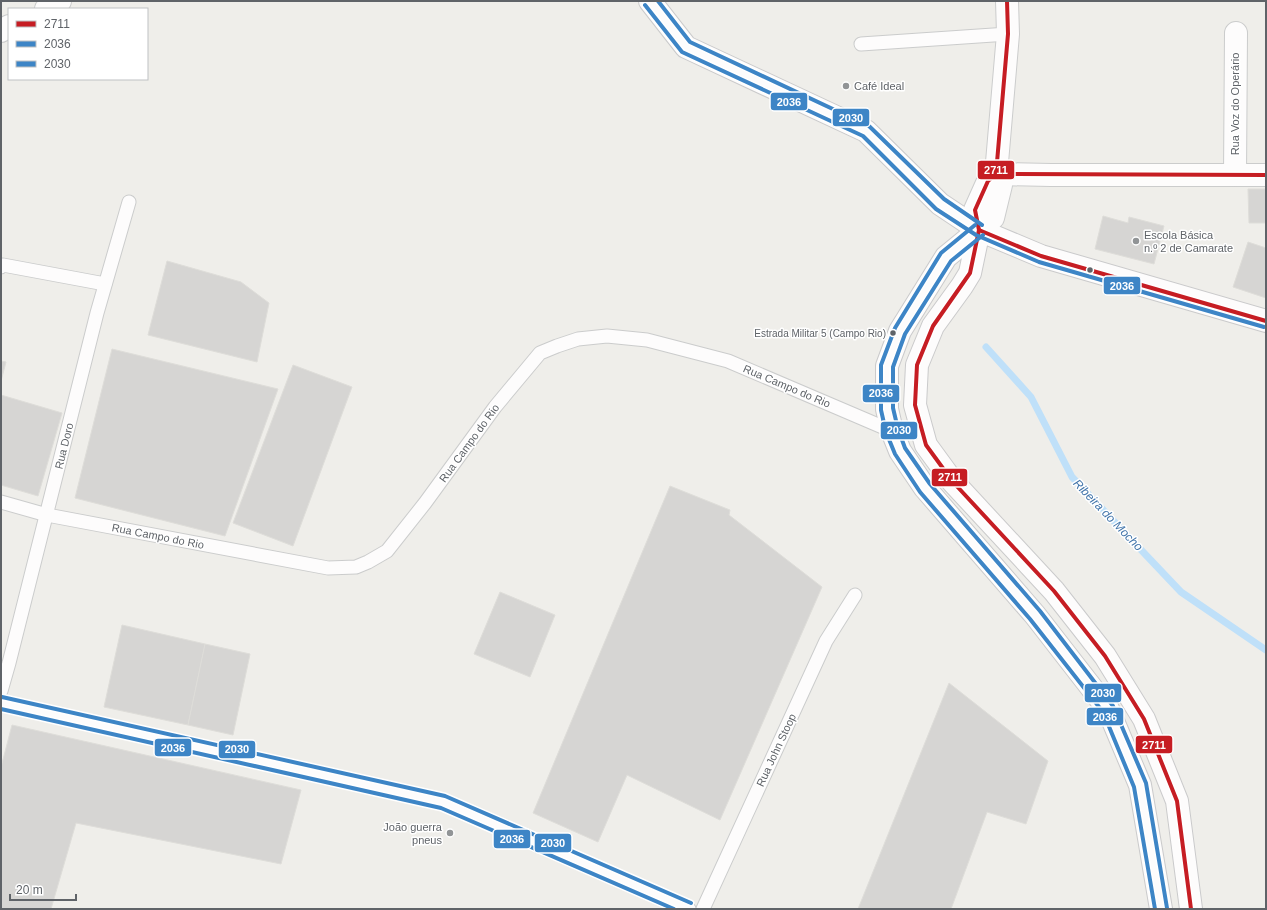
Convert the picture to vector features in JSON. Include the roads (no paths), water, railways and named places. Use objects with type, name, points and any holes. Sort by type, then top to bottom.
[{"type":"street","points":[[48,8],[60,1]]},
{"type":"street","points":[[650,1],[686,46],[866,131],[940,204],[978,230],[1041,256],[1266,321]]},
{"type":"street","points":[[996,174],[1008,34],[1007,1]]},
{"type":"street","name":"Rua Voz do Operário","points":[[1235,175],[1236,34]]},
{"type":"street","points":[[1191,909],[1177,801],[1144,719],[1105,656],[1054,591],[953,482],[926,445],[915,405],[917,365],[933,326],[970,273],[978,230],[975,210],[988,181],[996,174],[1266,175]]},
{"type":"street","points":[[978,230],[946,257],[900,331],[887,366],[887,409],[892,431],[900,451],[925,488],[1035,615],[1108,709],[1140,785],[1160,909]]},
{"type":"lane","points":[[861,44],[1008,34]]},
{"type":"lane","name":"Rua Doro","points":[[1,691],[105,284],[129,202]]},
{"type":"lane","points":[[1,267],[3,265],[105,284]]},
{"type":"lane","name":"Rua Campo do Rio","points":[[1,502],[46,515],[328,568],[356,567],[368,562],[387,550],[425,503],[495,407],[540,354],[557,346],[578,340],[607,336],[647,340],[728,361],[892,431]]},
{"type":"lane","name":"Rua John Stoop","points":[[703,909],[826,641],[855,595]]},
{"type":"lane","points":[[1,703],[443,802],[689,909]]},
{"type":"waterway","name":"Ribeira do Mocho","points":[[986,347],[1031,397],[1072,477],[1181,592],[1266,650]]},
{"type":"place","name":"Café Ideal","points":[[846,86]]},
{"type":"place","name":"Escola Básica n.º 2 de Camarate","points":[[1136,241]]},
{"type":"place","name":"Estrada Militar 5 (Campo Rio)","points":[[893,333]]},
{"type":"place","name":"João guerra pneus","points":[[450,833]]}]
